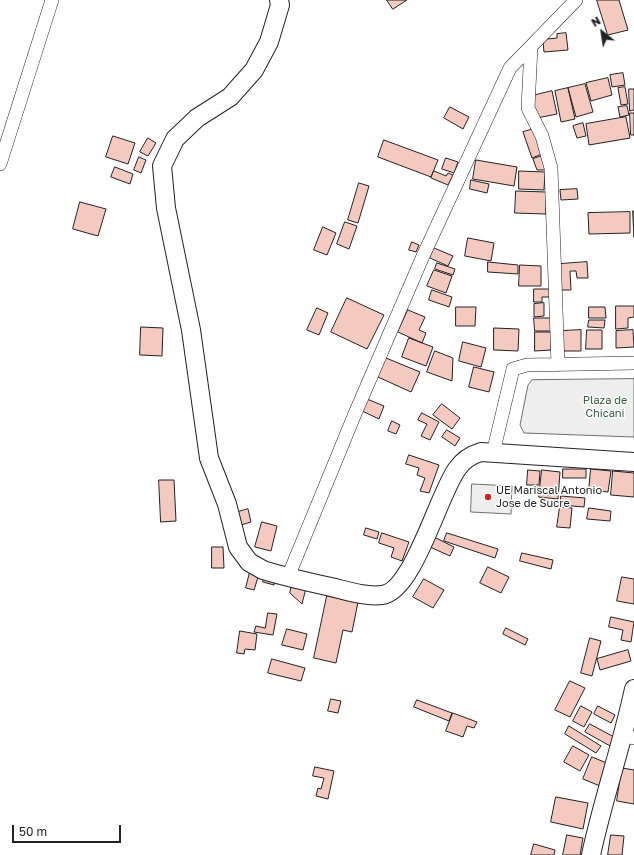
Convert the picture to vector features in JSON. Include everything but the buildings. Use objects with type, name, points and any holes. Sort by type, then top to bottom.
[{"type":"street","points":[[0,164],[52,0]]},
{"type":"street","points":[[279,0],[280,5],[269,42],[254,70],[230,97],[196,118],[175,139],[162,166],[166,208],[191,330],[209,458],[227,504],[238,547],[250,562],[263,570],[288,578],[366,595],[384,595],[397,586],[406,576],[420,550],[456,470],[470,456],[481,452],[634,462]]},
{"type":"street","points":[[288,578],[354,416],[430,242],[510,68],[576,0]]},
{"type":"street","points":[[531,47],[528,108],[542,136],[551,168],[558,365]]},
{"type":"street","points":[[493,453],[513,369],[527,365],[634,363]]},
{"type":"street","points":[[591,855],[598,824],[629,737],[634,689]]},
{"type":"green space","name":"Plaza de Chicani","points":[[634,379],[634,437],[524,433],[520,425],[528,385],[532,380]]},
{"type":"green space","points":[[472,484],[512,486],[511,514],[471,512]]},
{"type":"place","name":"UE Mariscal Antonio Jose de Sucre","points":[[488,497]]}]
